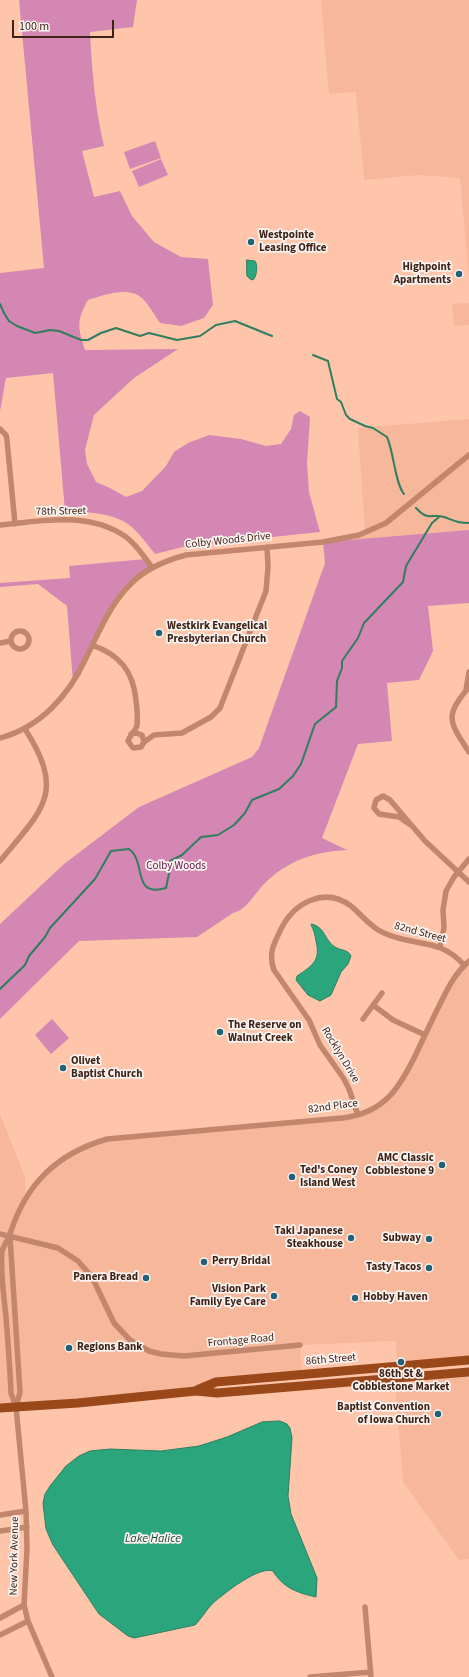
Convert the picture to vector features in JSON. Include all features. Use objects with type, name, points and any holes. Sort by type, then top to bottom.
[{"type":"main road","name":"86th Street","points":[[196,1391],[216,1382],[469,1360]]},
{"type":"main road","name":"86th Street","points":[[0,1408],[78,1403],[196,1391],[217,1394],[469,1372]]},
{"type":"street","points":[[0,429],[6,435],[8,440],[15,524]]},
{"type":"street","name":"Colby Woods Drive","points":[[0,738],[25,729],[40,720],[57,704],[73,682],[112,608],[125,589],[152,568],[168,560],[186,555],[345,539],[373,530],[386,523],[469,455]]},
{"type":"street","name":"78th Street","points":[[0,525],[74,520],[93,522],[110,528],[126,538],[135,546],[152,568]]},
{"type":"street","points":[[92,646],[99,648],[117,658],[127,669],[132,679],[138,713],[137,727],[128,741],[133,748],[141,747],[144,742],[154,735],[182,732],[211,717],[220,708],[266,591],[268,567],[267,547]]},
{"type":"street","points":[[0,642],[11,641]]},
{"type":"street","points":[[469,672],[467,689],[453,708],[452,716],[452,724],[456,733],[469,752]]},
{"type":"street","points":[[0,861],[39,814],[44,801],[46,788],[45,770],[37,748],[25,729]]},
{"type":"street","points":[[132,734],[141,734],[144,738],[144,742]]},
{"type":"street","points":[[412,826],[399,817],[379,814],[374,808],[376,800],[379,797],[386,797],[430,846],[459,871],[469,882]]},
{"type":"street","points":[[440,947],[444,928],[444,900],[450,883],[469,859]]},
{"type":"street","name":"82nd Street","points":[[300,1007],[274,970],[271,958],[272,946],[288,917],[302,904],[312,899],[320,897],[337,899],[351,907],[383,933],[440,947],[451,952],[467,963]]},
{"type":"street","name":"82nd Place","points":[[122,1137],[342,1118],[358,1115],[376,1108],[391,1095],[405,1076],[453,978],[467,963]]},
{"type":"street","points":[[363,1019],[382,993]]},
{"type":"street","points":[[373,1006],[399,1023],[425,1035]]},
{"type":"street","name":"Rocklyn Drive","points":[[300,1007],[309,1020],[320,1045],[349,1089],[358,1115]]},
{"type":"street","name":"New York Avenue","points":[[52,1677],[28,1621],[24,1605],[27,1527],[16,1407],[11,1393],[1,1271],[2,1250],[10,1236],[18,1211],[25,1198],[53,1165],[78,1149],[92,1143],[122,1137]]},
{"type":"street","name":"Frontage Road","points":[[0,1234],[44,1244],[68,1253],[78,1261],[92,1278],[114,1323],[130,1340],[149,1351],[161,1354],[184,1356],[300,1345]]},
{"type":"street","name":"New York Avenue","points":[[10,1236],[20,1392],[16,1407]]},
{"type":"street","points":[[0,1515],[26,1511]]},
{"type":"street","points":[[0,1531],[27,1527]]},
{"type":"street","points":[[0,1618],[24,1605]]},
{"type":"street","points":[[310,1677],[371,1674],[365,1606]]},
{"type":"street","points":[[0,1635],[28,1621]]},
{"type":"shaded area","points":[[321,0],[469,0],[469,278],[460,178],[418,175],[364,180],[356,92],[329,94]]},
{"type":"shaded area","points":[[469,303],[469,325],[454,326],[452,304]]},
{"type":"shaded area","points":[[469,419],[469,530],[323,542],[365,533],[358,428]]},
{"type":"shaded area","points":[[469,961],[469,1360],[397,1366],[396,1341],[300,1345],[302,1375],[216,1382],[196,1391],[0,1408],[0,1114],[25,1177],[25,1197],[53,1165],[107,1139],[342,1118],[373,1109],[399,1085],[448,988]]},
{"type":"shaded area","points":[[469,1377],[469,1559],[459,1560],[403,1482],[395,1384]]},
{"type":"green space","points":[[19,0],[137,0],[133,27],[90,32],[94,89],[104,146],[82,151],[94,197],[120,191],[132,216],[154,242],[181,257],[208,259],[213,305],[204,318],[181,326],[160,323],[144,300],[138,295],[125,292],[117,292],[88,300],[84,307],[79,324],[85,350],[178,349],[134,378],[94,415],[85,450],[87,464],[96,482],[126,497],[142,491],[166,466],[174,452],[188,443],[209,435],[241,439],[266,446],[281,444],[291,429],[294,415],[300,411],[310,417],[307,463],[309,492],[320,532],[187,546],[155,554],[136,532],[123,521],[102,514],[65,511],[53,373],[6,378],[0,411],[0,273],[44,268]]},
{"type":"green space","points":[[155,141],[161,158],[130,169],[124,152]]},
{"type":"green space","points":[[161,159],[168,175],[139,187],[132,171]]},
{"type":"green space","name":"Colby Woods","points":[[469,530],[469,603],[428,606],[433,651],[419,680],[387,683],[392,741],[358,744],[322,838],[347,850],[313,855],[292,863],[264,884],[247,905],[197,937],[79,941],[0,1019],[0,924],[64,864],[139,807],[252,757],[259,748],[325,563],[323,542]]},
{"type":"green space","points":[[146,559],[152,567],[125,589],[73,682],[67,606],[38,584],[0,587],[0,583],[70,578],[69,566]]},
{"type":"green space","points":[[52,1019],[69,1038],[51,1054],[35,1035]]},
{"type":"water","points":[[247,260],[255,261],[256,263],[257,268],[253,280],[247,276]]},
{"type":"water","points":[[312,924],[323,931],[331,944],[348,952],[351,956],[348,964],[341,972],[331,995],[320,1001],[308,995],[296,980],[297,976],[311,966],[316,958],[317,948]]},
{"type":"water","name":"Lake Halice","points":[[280,1421],[287,1424],[290,1428],[292,1438],[288,1496],[291,1514],[317,1578],[316,1597],[303,1594],[286,1586],[273,1571],[267,1571],[259,1572],[251,1576],[225,1593],[213,1603],[195,1625],[134,1638],[128,1636],[99,1614],[53,1545],[46,1529],[43,1503],[45,1494],[66,1466],[79,1456],[90,1451],[110,1449],[161,1451],[199,1446],[227,1437],[262,1422]]},
{"type":"waterway","points":[[0,304],[9,321],[17,326],[35,333],[50,330],[59,331],[81,340],[88,340],[101,333],[116,328],[140,336],[149,333],[177,340],[200,336],[216,325],[235,321],[272,336]]},
{"type":"waterway","points":[[313,355],[328,361],[337,399],[341,402],[346,415],[350,419],[373,428],[387,437],[399,483],[404,494]]},
{"type":"waterway","points":[[416,508],[427,516],[440,516],[459,522],[469,523]]},
{"type":"waterway","points":[[0,989],[25,965],[29,956],[45,937],[50,928],[95,879],[111,851],[129,849],[134,855],[141,877],[148,888],[155,890],[166,888],[170,861],[182,855],[201,837],[218,835],[234,825],[245,813],[252,800],[279,789],[293,776],[301,764],[315,724],[336,707],[337,681],[342,668],[342,661],[358,638],[364,623],[403,582],[406,566],[432,523],[439,517]]},
{"type":"place","name":"Westpointe Leasing Office","points":[[251,242]]},
{"type":"place","name":"Highpoint Apartments","points":[[459,274]]},
{"type":"place","name":"Westkirk Evangelical Presbyterian Church","points":[[159,633]]},
{"type":"place","name":"The Reserve on Walnut Creek","points":[[220,1032]]},
{"type":"place","name":"Olivet Baptist Church","points":[[63,1068]]},
{"type":"place","name":"AMC Classic Cobblestone 9","points":[[442,1165]]},
{"type":"place","name":"Ted's Coney Island West","points":[[292,1177]]},
{"type":"place","name":"Taki Japanese Steakhouse","points":[[351,1238]]},
{"type":"place","name":"Subway","points":[[429,1239]]},
{"type":"place","name":"Perry Bridal","points":[[204,1262]]},
{"type":"place","name":"Tasty Tacos","points":[[429,1268]]},
{"type":"place","name":"Panera Bread","points":[[146,1278]]},
{"type":"place","name":"Vision Park Family Eye Care","points":[[274,1296]]},
{"type":"place","name":"Hobby Haven","points":[[355,1298]]},
{"type":"place","name":"Regions Bank","points":[[69,1348]]},
{"type":"place","name":"86th St & Cobblestone Market","points":[[401,1362]]},
{"type":"place","name":"Baptist Convention of Iowa Church","points":[[438,1414]]}]
